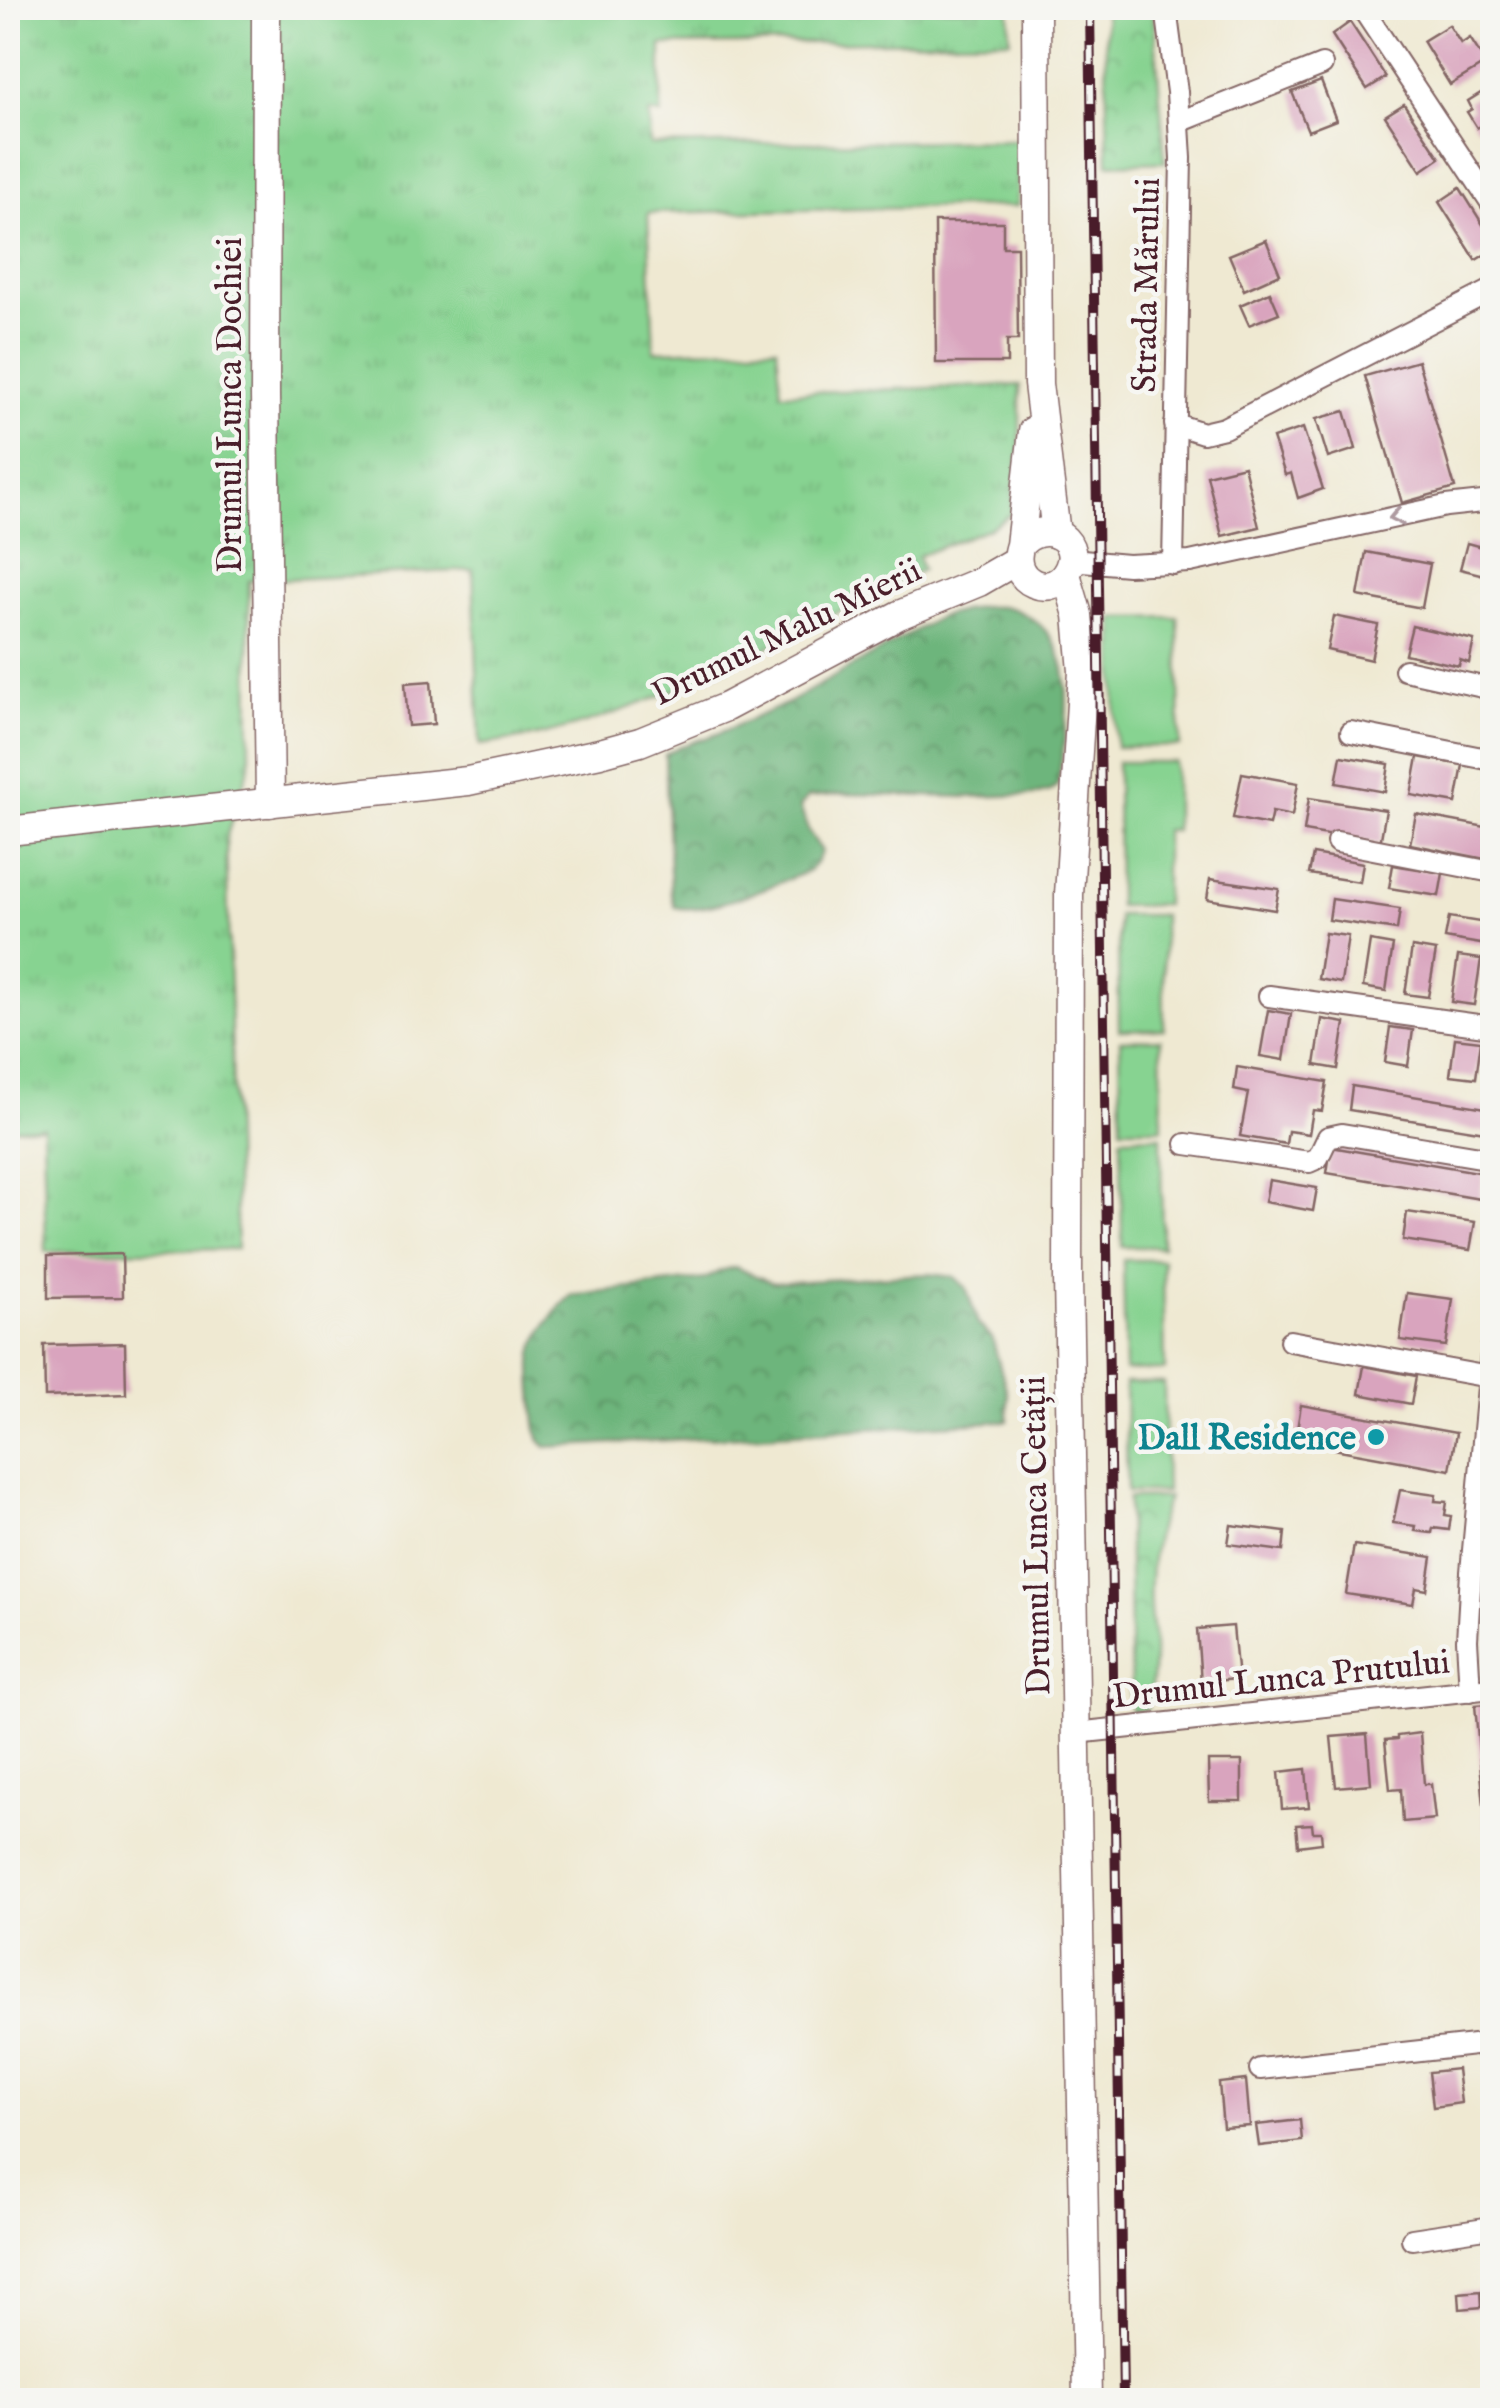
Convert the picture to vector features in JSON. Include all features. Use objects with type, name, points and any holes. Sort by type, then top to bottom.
[{"type":"street","name":"Drumul Lunca Dochiei","points":[[266,8],[270,803]]},
{"type":"street","name":"Drumul Lunca Cetății","points":[[1036,8],[1040,566],[1078,615],[1083,671],[1070,876],[1068,1278],[1087,2400]]},
{"type":"street","name":"Strada Mărului","points":[[1166,8],[1179,122],[1181,212],[1173,564]]},
{"type":"street","points":[[1362,8],[1492,204]]},
{"type":"street","points":[[1179,122],[1322,65]]},
{"type":"street","points":[[1175,424],[1203,432],[1224,428],[1492,290]]},
{"type":"street","name":"Drumul Lunca Cetății","points":[[1038,384],[1056,534],[1068,545],[1040,566]]},
{"type":"street","points":[[1040,566],[1173,564],[1446,506],[1492,501]]},
{"type":"street","name":"Drumul Malu Mierii","points":[[8,832],[468,781],[564,762],[640,742],[726,707],[918,606],[979,582],[1040,566]]},
{"type":"street","points":[[1405,670],[1492,689]]},
{"type":"street","points":[[1351,732],[1492,760]]},
{"type":"street","points":[[1337,842],[1492,872]]},
{"type":"street","points":[[1269,996],[1492,1028]]},
{"type":"street","points":[[1186,1144],[1309,1162],[1318,1158],[1328,1136],[1342,1134],[1492,1159]]},
{"type":"street","points":[[1290,1341],[1488,1377]]},
{"type":"street","points":[[1470,1691],[1467,1640],[1482,1571],[1492,1343]]},
{"type":"street","name":"Drumul Lunca Prutului","points":[[1076,1733],[1492,1688]]},
{"type":"street","points":[[1260,2069],[1492,2043]]},
{"type":"street","points":[[1412,2240],[1492,2227]]},
{"type":"green space","points":[[8,8],[1009,8],[1010,40],[661,45],[661,114],[649,114],[650,145],[1019,140],[1017,206],[648,213],[654,351],[777,347],[781,393],[1020,385],[1020,447],[1011,514],[990,528],[918,556],[922,570],[687,685],[590,721],[541,735],[480,745],[473,570],[249,581],[250,765],[226,838],[237,1249],[46,1252],[43,1127],[8,1128]]},
{"type":"green space","points":[[1105,8],[1153,8],[1165,162],[1108,164]]},
{"type":"green space","points":[[978,607],[1006,607],[1024,614],[1043,628],[1056,646],[1066,690],[1058,784],[1050,791],[1034,795],[808,797],[800,807],[809,832],[822,851],[809,871],[722,903],[688,909],[675,907],[671,893],[665,755],[786,704],[939,617]]},
{"type":"green space","points":[[1178,617],[1180,746],[1116,747],[1114,618]]},
{"type":"green space","points":[[1117,762],[1175,762],[1175,830],[1165,830],[1165,905],[1118,906]]},
{"type":"green space","points":[[1118,915],[1163,915],[1164,1029],[1119,1030]]},
{"type":"green space","points":[[1161,1039],[1162,1128],[1121,1128],[1120,1040]]},
{"type":"green space","points":[[1161,1136],[1162,1247],[1122,1247],[1121,1137]]},
{"type":"green space","points":[[1123,1260],[1163,1260],[1165,1370],[1125,1371]]},
{"type":"green space","points":[[735,1267],[773,1283],[929,1274],[953,1277],[966,1287],[978,1324],[992,1338],[1008,1396],[1008,1421],[546,1447],[540,1441],[533,1353],[543,1330],[566,1300],[572,1295],[705,1279]]},
{"type":"green space","points":[[1125,1383],[1164,1383],[1166,1492],[1127,1492]]},
{"type":"green space","points":[[1168,1497],[1151,1564],[1154,1654],[1150,1693],[1147,1709],[1131,1711],[1128,1498]]},
{"type":"building","points":[[1350,22],[1386,77],[1367,89],[1332,35]]},
{"type":"building","points":[[1449,25],[1461,44],[1470,38],[1486,63],[1450,85],[1423,41]]},
{"type":"building","points":[[1321,81],[1336,120],[1308,131],[1292,92]]},
{"type":"building","points":[[1492,86],[1492,118],[1477,128],[1467,112],[1472,109],[1468,101]]},
{"type":"building","points":[[1404,104],[1440,158],[1421,171],[1385,116]]},
{"type":"building","points":[[1460,188],[1492,239],[1492,250],[1476,260],[1439,202]]},
{"type":"building","points":[[935,222],[1003,222],[1003,247],[1017,247],[1018,340],[1007,340],[1007,363],[936,363]]},
{"type":"building","points":[[1266,240],[1280,274],[1244,290],[1229,255]]},
{"type":"building","points":[[1270,292],[1279,313],[1249,325],[1240,305]]},
{"type":"building","points":[[1418,361],[1455,488],[1402,503],[1365,376]]},
{"type":"building","points":[[1345,411],[1356,449],[1328,458],[1316,419]]},
{"type":"building","points":[[1303,428],[1323,489],[1298,498],[1291,473],[1285,475],[1273,438]]},
{"type":"building","points":[[1244,466],[1259,527],[1222,536],[1207,475]]},
{"type":"building","points":[[1467,543],[1492,550],[1492,577],[1460,569]]},
{"type":"building","points":[[1366,552],[1430,564],[1422,608],[1358,596]]},
{"type":"building","points":[[1334,616],[1378,625],[1371,660],[1327,650]]},
{"type":"building","points":[[1412,626],[1474,640],[1469,663],[1460,660],[1459,666],[1405,654]]},
{"type":"building","points":[[431,681],[434,724],[408,726],[405,683]]},
{"type":"building","points":[[1341,756],[1389,764],[1385,792],[1336,783]]},
{"type":"building","points":[[1418,757],[1463,765],[1456,803],[1411,795]]},
{"type":"building","points":[[1242,773],[1298,783],[1292,816],[1272,812],[1269,825],[1233,818]]},
{"type":"building","points":[[1309,798],[1386,810],[1380,844],[1304,831]]},
{"type":"building","points":[[1416,814],[1491,828],[1485,859],[1410,844]]},
{"type":"building","points":[[1313,854],[1363,863],[1360,882],[1309,874]]},
{"type":"building","points":[[1393,865],[1443,873],[1439,896],[1389,888]]},
{"type":"building","points":[[1210,879],[1279,889],[1275,910],[1207,899]]},
{"type":"building","points":[[1332,899],[1400,909],[1397,930],[1329,920]]},
{"type":"building","points":[[1449,917],[1492,924],[1492,946],[1445,938]]},
{"type":"building","points":[[1325,933],[1348,936],[1341,983],[1318,979]]},
{"type":"building","points":[[1370,941],[1393,945],[1386,991],[1363,987]]},
{"type":"building","points":[[1412,947],[1436,951],[1428,997],[1405,994]]},
{"type":"building","points":[[1458,956],[1481,959],[1474,1005],[1451,1002]]},
{"type":"building","points":[[1268,1010],[1291,1014],[1284,1060],[1260,1056]]},
{"type":"building","points":[[1322,1019],[1345,1023],[1338,1069],[1315,1065]]},
{"type":"building","points":[[1390,1027],[1413,1030],[1408,1066],[1385,1062]]},
{"type":"building","points":[[1455,1038],[1481,1041],[1476,1078],[1450,1075]]},
{"type":"building","points":[[1237,1067],[1327,1082],[1322,1111],[1313,1110],[1309,1134],[1288,1131],[1286,1144],[1240,1136],[1248,1093],[1234,1090]]},
{"type":"building","points":[[1352,1086],[1492,1109],[1491,1133],[1349,1110]]},
{"type":"building","points":[[1331,1147],[1484,1173],[1480,1199],[1327,1173]]},
{"type":"building","points":[[1269,1180],[1317,1188],[1313,1211],[1265,1202]]},
{"type":"building","points":[[1407,1212],[1475,1222],[1470,1250],[1403,1240]]},
{"type":"building","points":[[122,1254],[123,1297],[48,1298],[48,1256]]},
{"type":"building","points":[[1407,1293],[1453,1299],[1446,1346],[1400,1340]]},
{"type":"building","points":[[125,1343],[126,1394],[45,1397],[44,1345]]},
{"type":"building","points":[[1364,1366],[1416,1376],[1411,1404],[1359,1394]]},
{"type":"building","name":"Dall Residence","points":[[1301,1405],[1456,1433],[1450,1470],[1295,1442]]},
{"type":"building","points":[[1400,1490],[1436,1495],[1435,1501],[1447,1502],[1449,1530],[1415,1531],[1416,1526],[1393,1523]]},
{"type":"building","points":[[1231,1525],[1285,1532],[1283,1551],[1228,1544]]},
{"type":"building","points":[[1354,1545],[1432,1557],[1427,1590],[1416,1588],[1413,1604],[1346,1594]]},
{"type":"building","points":[[1233,1626],[1238,1679],[1201,1682],[1197,1629]]},
{"type":"building","points":[[1490,1704],[1492,1828],[1486,1829],[1475,1705]]},
{"type":"building","points":[[1420,1733],[1424,1784],[1431,1784],[1435,1819],[1403,1822],[1401,1789],[1390,1790],[1385,1740]]},
{"type":"building","points":[[1367,1734],[1371,1784],[1336,1787],[1331,1737]]},
{"type":"building","points":[[1208,1761],[1242,1761],[1242,1801],[1209,1801]]},
{"type":"building","points":[[1306,1769],[1309,1807],[1282,1809],[1279,1772]]},
{"type":"building","points":[[1312,1824],[1313,1832],[1321,1832],[1322,1843],[1298,1846],[1296,1825]]},
{"type":"building","points":[[1457,2069],[1461,2103],[1433,2107],[1429,2072]]},
{"type":"building","points":[[1246,2080],[1250,2126],[1223,2128],[1219,2083]]},
{"type":"building","points":[[1300,2120],[1302,2141],[1259,2146],[1256,2125]]},
{"type":"building","points":[[1481,2291],[1482,2307],[1460,2309],[1459,2293]]},
{"type":"railway","points":[[1090,8],[1123,2400]]},
{"type":"place","name":"Dall Residence","points":[[1376,1437]]}]
